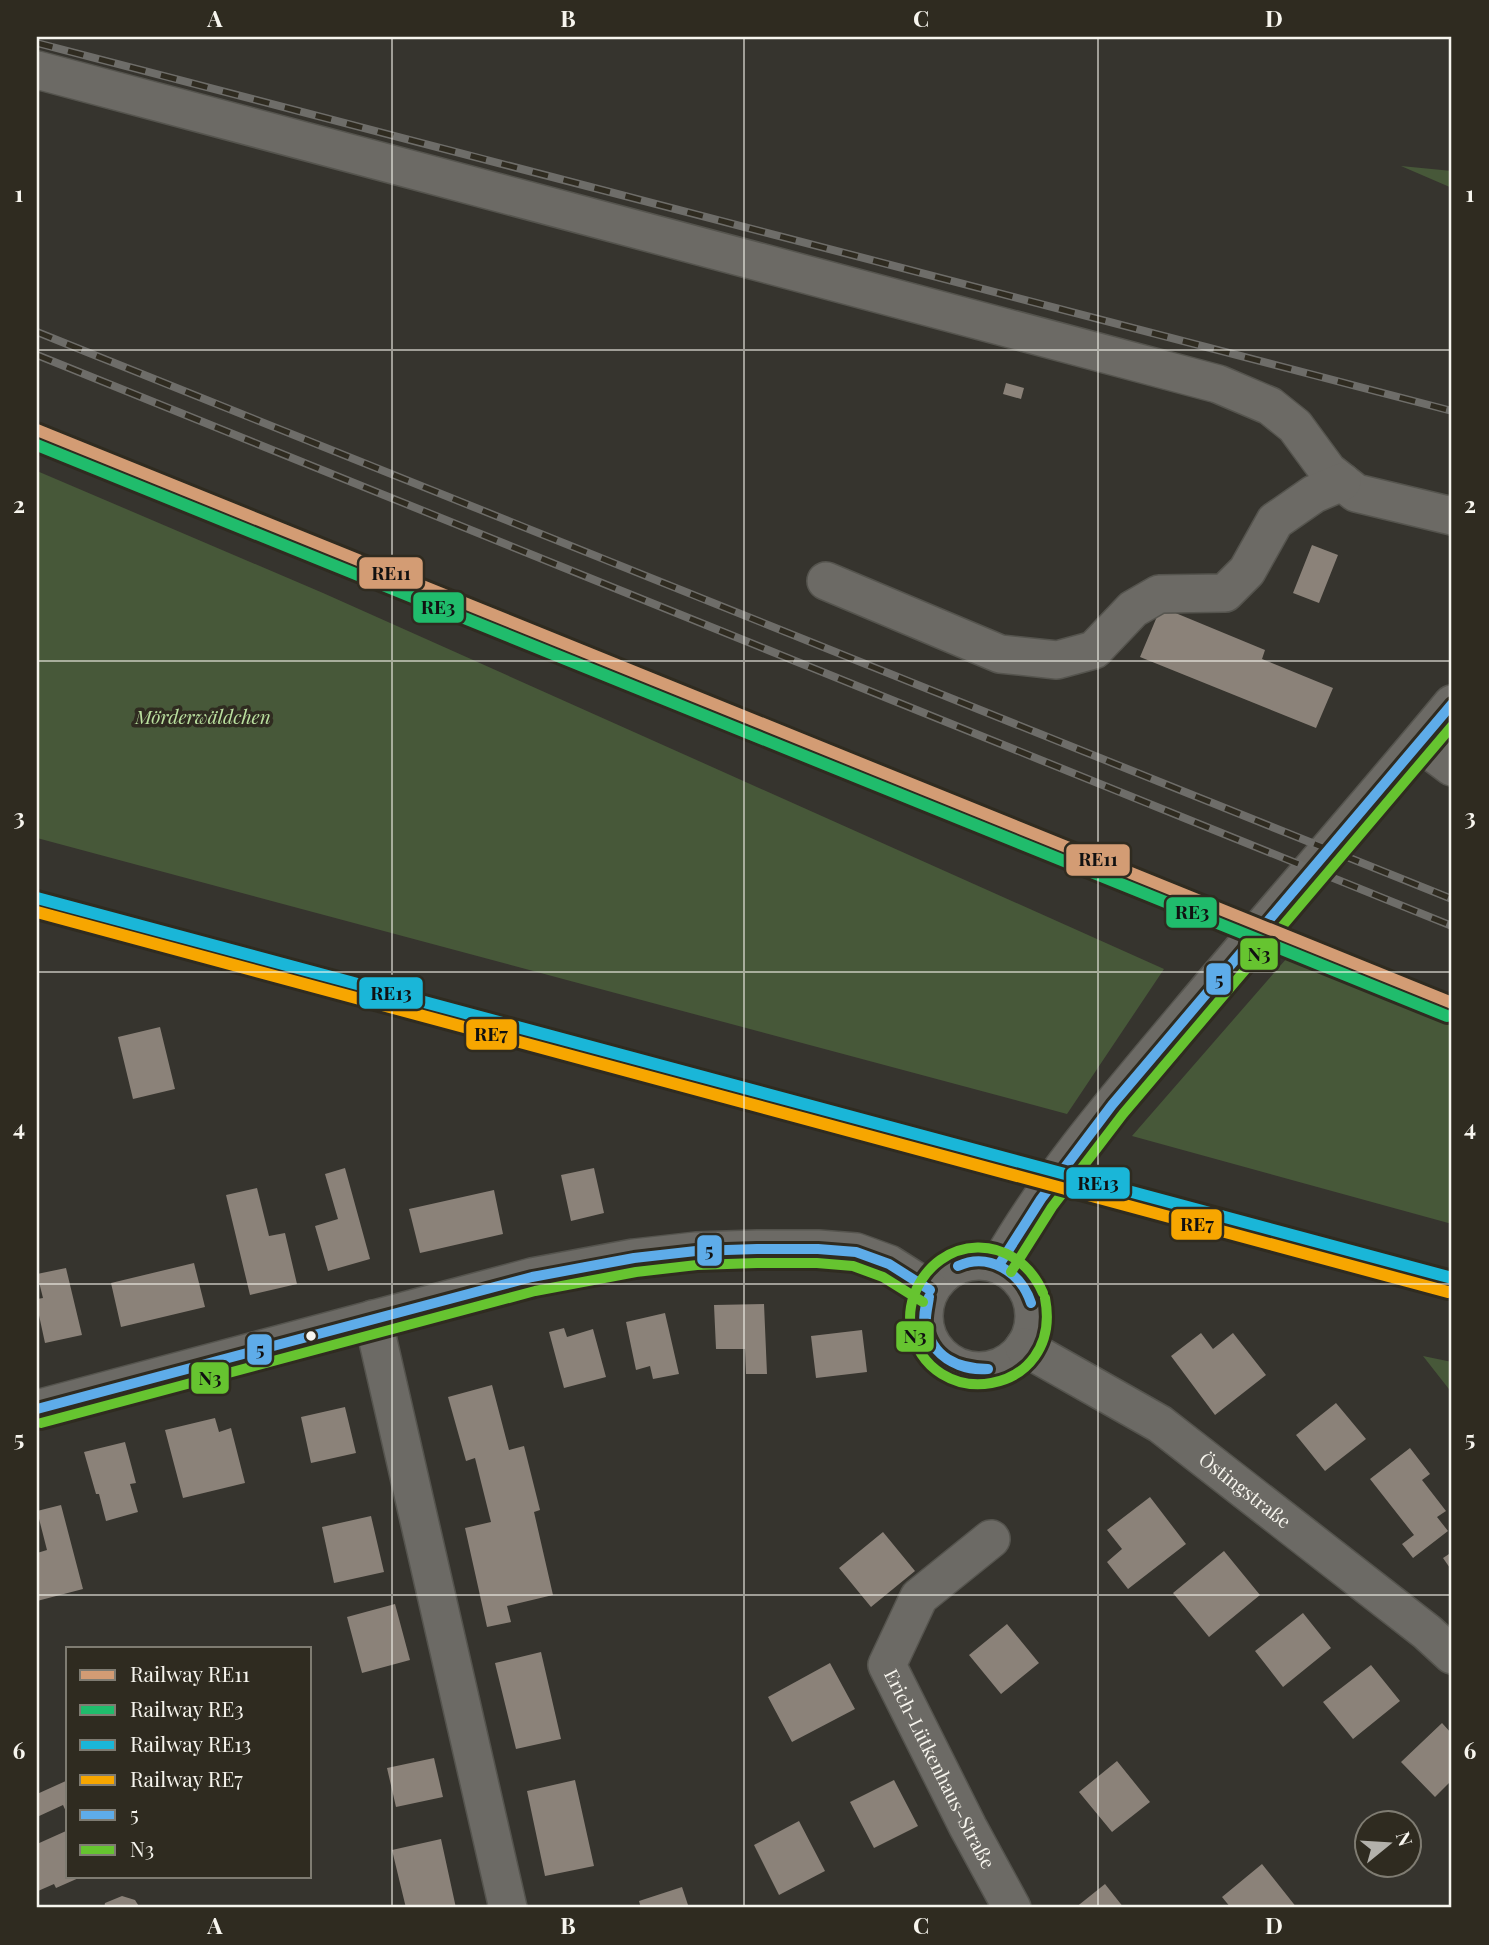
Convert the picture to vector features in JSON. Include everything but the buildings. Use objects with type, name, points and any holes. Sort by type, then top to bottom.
[{"type":"street","points":[[37,70],[1218,384],[1270,407],[1295,426],[1328,471],[1356,493],[1452,516]]},
{"type":"street","points":[[826,580],[1000,654],[1057,660],[1094,650],[1133,609],[1159,594],[1225,593],[1247,571],[1275,521],[1314,494],[1342,482]]},
{"type":"street","points":[[999,1265],[1044,1193],[1083,1141],[1195,1005],[1452,704]]},
{"type":"street","points":[[1420,743],[1452,767]]},
{"type":"street","points":[[37,1409],[532,1277],[634,1258],[696,1251],[818,1249],[856,1252],[889,1264],[930,1290]]},
{"type":"street","points":[[983,1261],[999,1265],[1013,1273],[1024,1285],[1034,1316],[1031,1333],[1024,1347],[1011,1360],[995,1369],[976,1371],[958,1367],[943,1358],[931,1343],[925,1326],[925,1308],[930,1290],[940,1277],[967,1262],[983,1261]]},
{"type":"street","points":[[373,1320],[509,1908]]},
{"type":"street","name":"Östingstraße","points":[[1024,1347],[1160,1424],[1427,1632],[1452,1655]]},
{"type":"street","name":"Erich-Lütkenhaus-Straße","points":[[991,1539],[919,1597],[887,1665],[1012,1908]]},
{"type":"green space","points":[[1401,166],[1452,171],[1452,188]]},
{"type":"green space","name":"Mörderwäldchen","points":[[37,471],[323,593],[1164,969],[1067,1114],[37,838]]},
{"type":"green space","points":[[1287,958],[1452,1024],[1452,1224],[1132,1136]]},
{"type":"green space","points":[[1423,1356],[1452,1362],[1452,1393]]},
{"type":"railway","points":[[37,43],[1452,411]]},
{"type":"railway","points":[[37,332],[1452,899]]},
{"type":"railway","points":[[37,355],[1452,926]]},
{"type":"rail line","name":"RE11","points":[[37,430],[1452,1003]]},
{"type":"rail line","name":"RE3","points":[[37,445],[1447,1016]]},
{"type":"rail line","name":"RE13","points":[[37,898],[1452,1278]]},
{"type":"rail line","name":"RE7","points":[[37,912],[1448,1292]]},
{"type":"transit line","name":"5","points":[[999,1265],[1041,1199],[1112,1105],[1452,704]]},
{"type":"transit line","name":"N3","points":[[1011,1272],[1052,1207],[1123,1114],[1452,726]]},
{"type":"transit line","name":"N3","points":[[1043,1293],[1031,1273],[1015,1258],[997,1250],[977,1248],[958,1251],[940,1260],[925,1275],[914,1295],[910,1315],[911,1327],[922,1355],[942,1374],[966,1383],[992,1383],[1015,1374],[1034,1357],[1045,1331],[1045,1298]]},
{"type":"transit line","name":"5","points":[[37,1409],[532,1277],[634,1258],[696,1251],[757,1249],[856,1252],[889,1264],[930,1290]]},
{"type":"transit line","name":"5","points":[[958,1266],[981,1262],[1002,1268],[1020,1282],[1031,1303]]},
{"type":"transit line","name":"N3","points":[[41,1423],[535,1291],[636,1272],[697,1265],[757,1263],[853,1266],[883,1277],[923,1302]]},
{"type":"transit line","name":"5","points":[[929,1297],[926,1324],[929,1336],[940,1353],[956,1363],[988,1369]]},
{"type":"transit line","name":"5","points":[[929,1297],[925,1326],[936,1350],[959,1365],[988,1369]]}]
